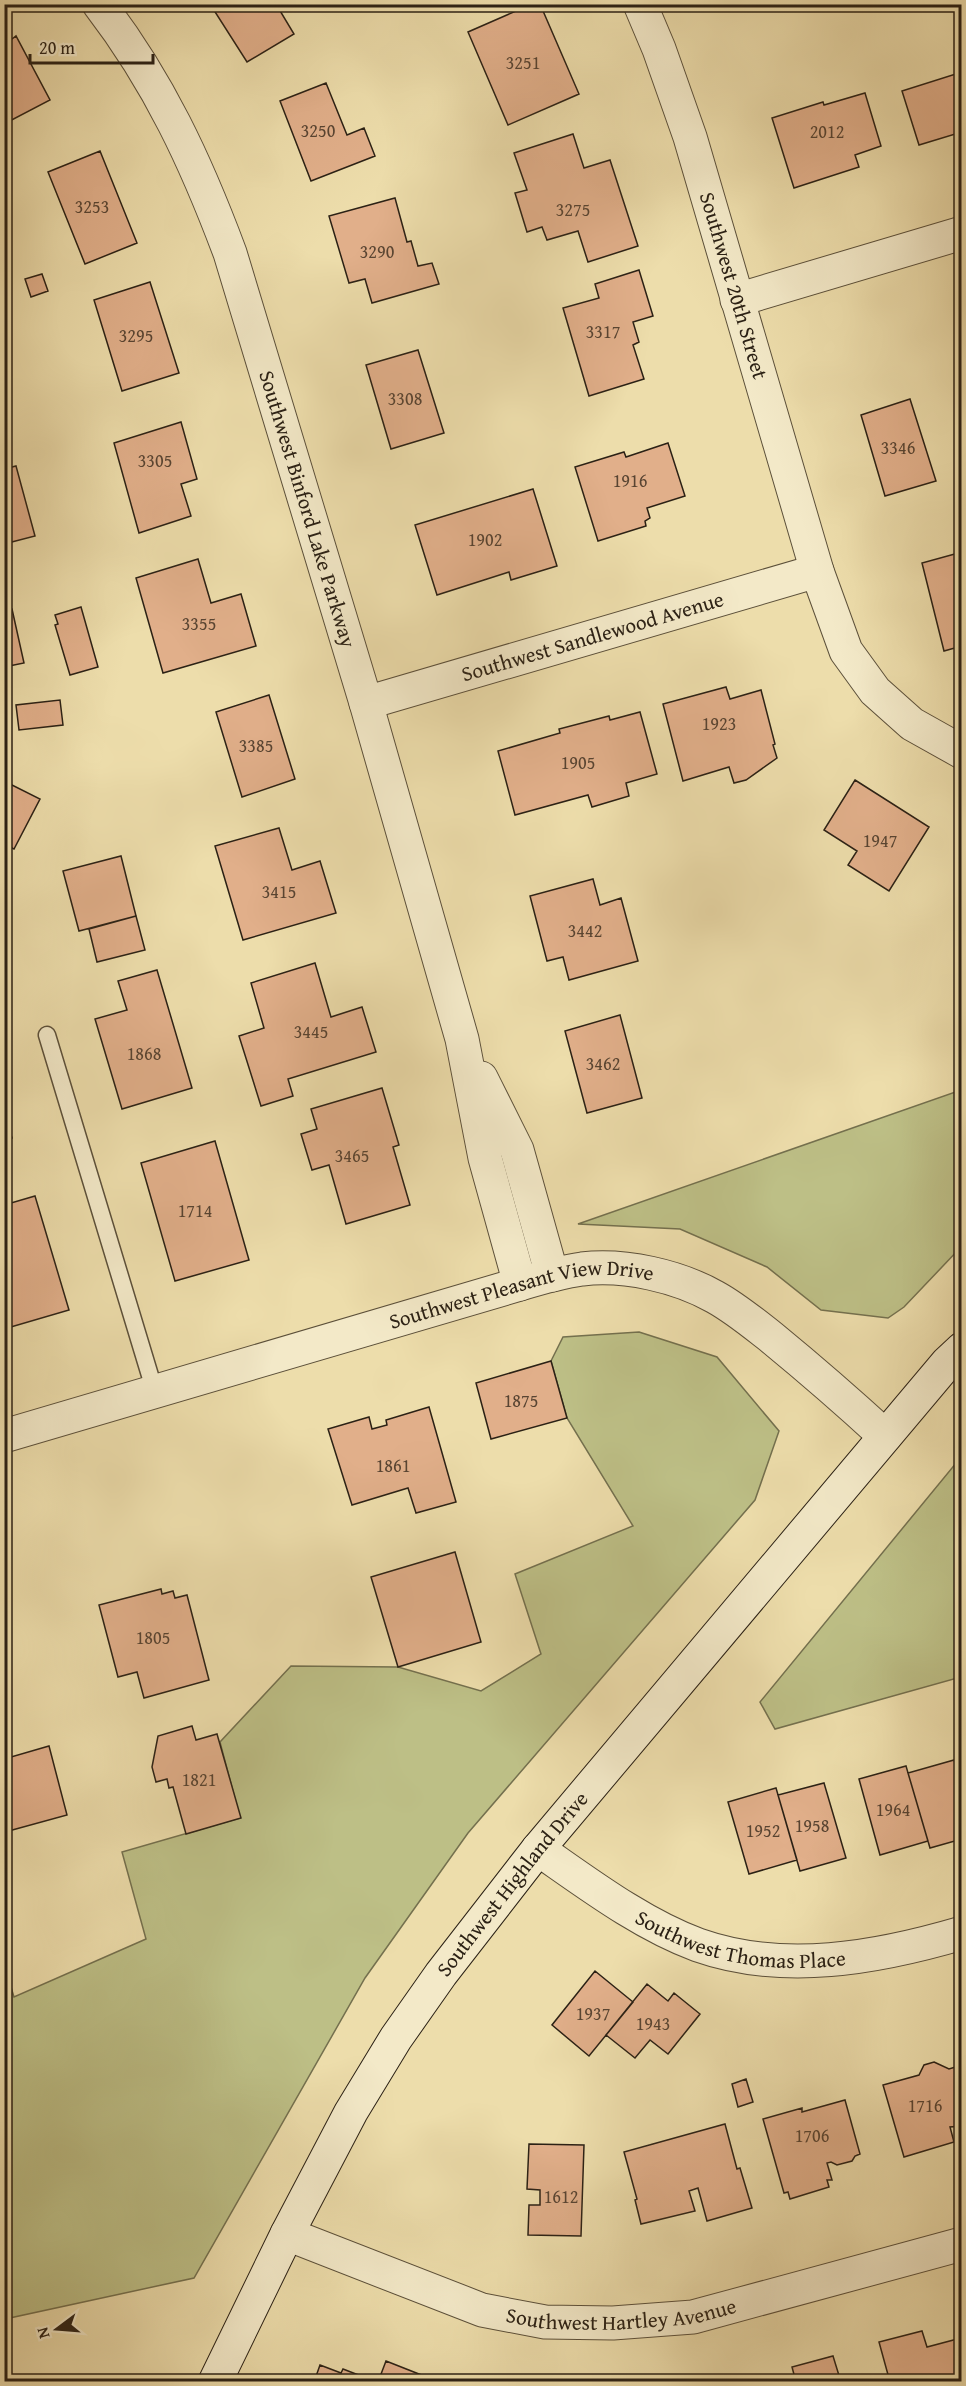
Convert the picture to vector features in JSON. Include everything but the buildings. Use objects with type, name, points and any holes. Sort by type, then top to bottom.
[{"type":"street","name":"Southwest Binford Lake Parkway","points":[[99,4],[146,72],[178,127],[206,188],[234,264],[366,703],[462,1039],[485,1158],[519,1284]]},
{"type":"street","name":"Southwest 20th Street","points":[[640,4],[659,49],[690,137],[818,571],[846,651],[875,692],[912,724],[962,752]]},
{"type":"street","points":[[737,300],[962,233]]},
{"type":"street","name":"Southwest Sandlewood Avenue","points":[[366,703],[818,571]]},
{"type":"street","name":"Southwest Binford Lake Parkway","points":[[462,1039],[517,1150],[552,1275]]},
{"type":"street","name":"Southwest Pleasant View Drive","points":[[4,1436],[519,1284],[584,1269],[616,1269],[650,1274],[683,1282],[715,1296],[781,1346],[885,1436]]},
{"type":"street","points":[[885,1436],[947,1363],[962,1349]]},
{"type":"street","name":"Southwest Highland Drive","points":[[215,2382],[287,2234],[351,2112],[396,2038],[441,1974],[538,1849],[885,1436]]},
{"type":"street","name":"Southwest Thomas Place","points":[[538,1849],[633,1914],[698,1945],[759,1959],[828,1960],[908,1949],[962,1933]]},
{"type":"street","name":"Southwest Hartley Avenue","points":[[287,2234],[482,2310],[545,2322],[612,2323],[693,2317],[962,2244]]},
{"type":"lane","points":[[47,1035],[154,1392]]},
{"type":"green space","points":[[961,1090],[961,1247],[904,1307],[888,1318],[821,1310],[767,1267],[680,1229],[578,1224]]},
{"type":"green space","points":[[639,1332],[717,1357],[779,1431],[755,1500],[468,1833],[365,1978],[194,2278],[5,2319],[4,1964],[14,1997],[146,1939],[122,1852],[240,1818],[220,1742],[291,1666],[398,1667],[481,1691],[541,1654],[515,1574],[633,1526],[567,1418],[551,1361],[563,1337]]},
{"type":"green space","points":[[961,1457],[961,1677],[775,1729],[760,1702]]}]
